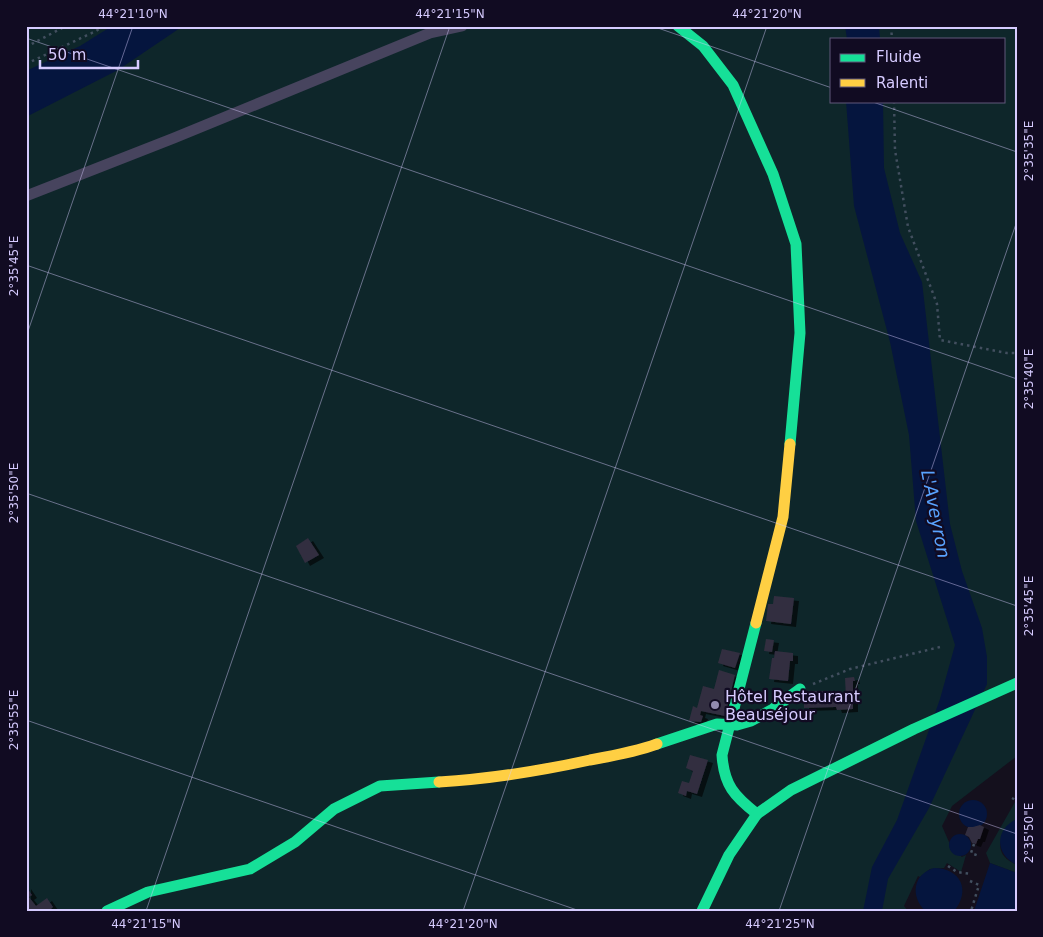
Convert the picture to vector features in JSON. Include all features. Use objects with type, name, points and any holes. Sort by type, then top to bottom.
[{"type":"street","points":[[26,196],[430,34],[462,26]]},
{"type":"street","points":[[678,26],[703,46],[733,85],[773,174],[796,244],[800,333],[783,517],[722,755],[722,770],[734,795],[757,814]]},
{"type":"street","points":[[702,911],[730,856],[757,814],[791,790],[914,730],[1017,683]]},
{"type":"street","points":[[107,911],[148,892],[250,869],[295,842],[334,810],[380,786],[486,779],[640,750],[717,724],[743,725],[756,719],[800,689]]},
{"type":"path","points":[[26,47],[66,26]]},
{"type":"path","points":[[26,64],[103,26]]},
{"type":"path","points":[[894,102],[895,150],[908,227],[937,304],[940,340],[1007,353],[1017,353]]},
{"type":"path","points":[[800,689],[850,669],[940,647]]},
{"type":"path","points":[[1012,798],[1017,801]]},
{"type":"path","points":[[974,844],[971,853],[979,856]]},
{"type":"path","points":[[948,866],[957,872],[971,874]]},
{"type":"path","points":[[970,881],[979,885],[971,911]]},
{"type":"green space","points":[[26,26],[1017,26],[1017,756],[952,806],[942,826],[949,842],[949,847],[962,857],[966,855],[961,872],[947,863],[944,868],[930,869],[920,877],[918,876],[904,906],[908,911],[26,911]]},
{"type":"green space","points":[[1015,802],[1017,803],[1017,819],[1007,828],[1000,846],[1003,855],[1017,865],[1017,873],[990,863],[986,853]]},
{"type":"water","points":[[112,26],[183,26],[118,70],[26,117],[26,71],[80,46]]},
{"type":"water","points":[[845,26],[879,26],[880,38],[847,38]]},
{"type":"water","name":"L'Aveyron","points":[[846,102],[883,102],[884,168],[900,233],[922,282],[950,524],[962,571],[982,628],[987,657],[987,684],[929,808],[888,879],[882,911],[863,911],[872,867],[897,820],[940,699],[955,645],[916,521],[909,435],[890,342],[854,206]]},
{"type":"water","points":[[973,800],[983,804],[987,814],[983,824],[973,828],[963,824],[959,814],[963,804]]},
{"type":"water","points":[[1017,819],[1017,865],[1004,855],[1000,842],[1004,829],[1009,823]]},
{"type":"water","points":[[956,834],[964,834],[971,841],[971,849],[964,856],[956,856],[949,849],[949,841]]},
{"type":"water","points":[[990,863],[1017,873],[1017,911],[974,911]]},
{"type":"water","points":[[934,868],[951,872],[957,876],[960,882],[962,896],[954,911],[925,911],[917,899],[916,886],[918,880],[927,871]]},
{"type":"building","points":[[308,538],[319,555],[305,563],[296,546]]},
{"type":"building","points":[[774,596],[794,598],[791,624],[766,621],[768,604],[773,604]]},
{"type":"building","points":[[766,639],[774,640],[772,652],[764,651]]},
{"type":"building","points":[[722,649],[740,653],[735,668],[718,663]]},
{"type":"building","points":[[775,651],[793,653],[793,661],[790,661],[788,681],[769,679]]},
{"type":"building","points":[[719,670],[735,675],[725,716],[701,711],[700,715],[703,716],[701,722],[689,721],[693,706],[697,708],[703,686],[714,689]]},
{"type":"building","points":[[854,677],[853,709],[837,710],[836,707],[804,708],[804,697],[814,691],[829,691],[829,697],[846,697],[845,678]]},
{"type":"building","points":[[690,755],[708,760],[697,794],[687,791],[686,796],[678,793],[682,781],[689,783],[693,771],[686,768]]},
{"type":"building","points":[[980,825],[984,827],[980,839],[978,839],[976,844],[972,843],[969,837],[965,835],[968,827]]},
{"type":"building","points":[[26,886],[32,895],[29,897],[36,906],[47,898],[53,907],[49,911],[26,911]]},
{"type":"traffic: fast","points":[[678,26],[703,46],[733,85],[773,174],[796,244],[800,333],[790,444]]},
{"type":"traffic: fast","points":[[756,623],[722,755],[725,774],[732,789],[757,814]]},
{"type":"traffic: fast","points":[[702,911],[729,855],[757,814],[791,790],[914,729],[1017,683]]},
{"type":"traffic: fast","points":[[657,744],[717,724],[737,725],[751,721],[773,709],[800,689]]},
{"type":"traffic: fast","points":[[107,911],[148,892],[250,869],[295,842],[334,809],[380,786],[439,782]]},
{"type":"traffic: slow","points":[[756,623],[783,517],[790,444]]},
{"type":"traffic: slow","points":[[439,782],[496,777],[534,771],[624,754],[657,744]]},
{"type":"place","name":"Hôtel Restaurant Beauséjour","points":[[715,705]]}]
